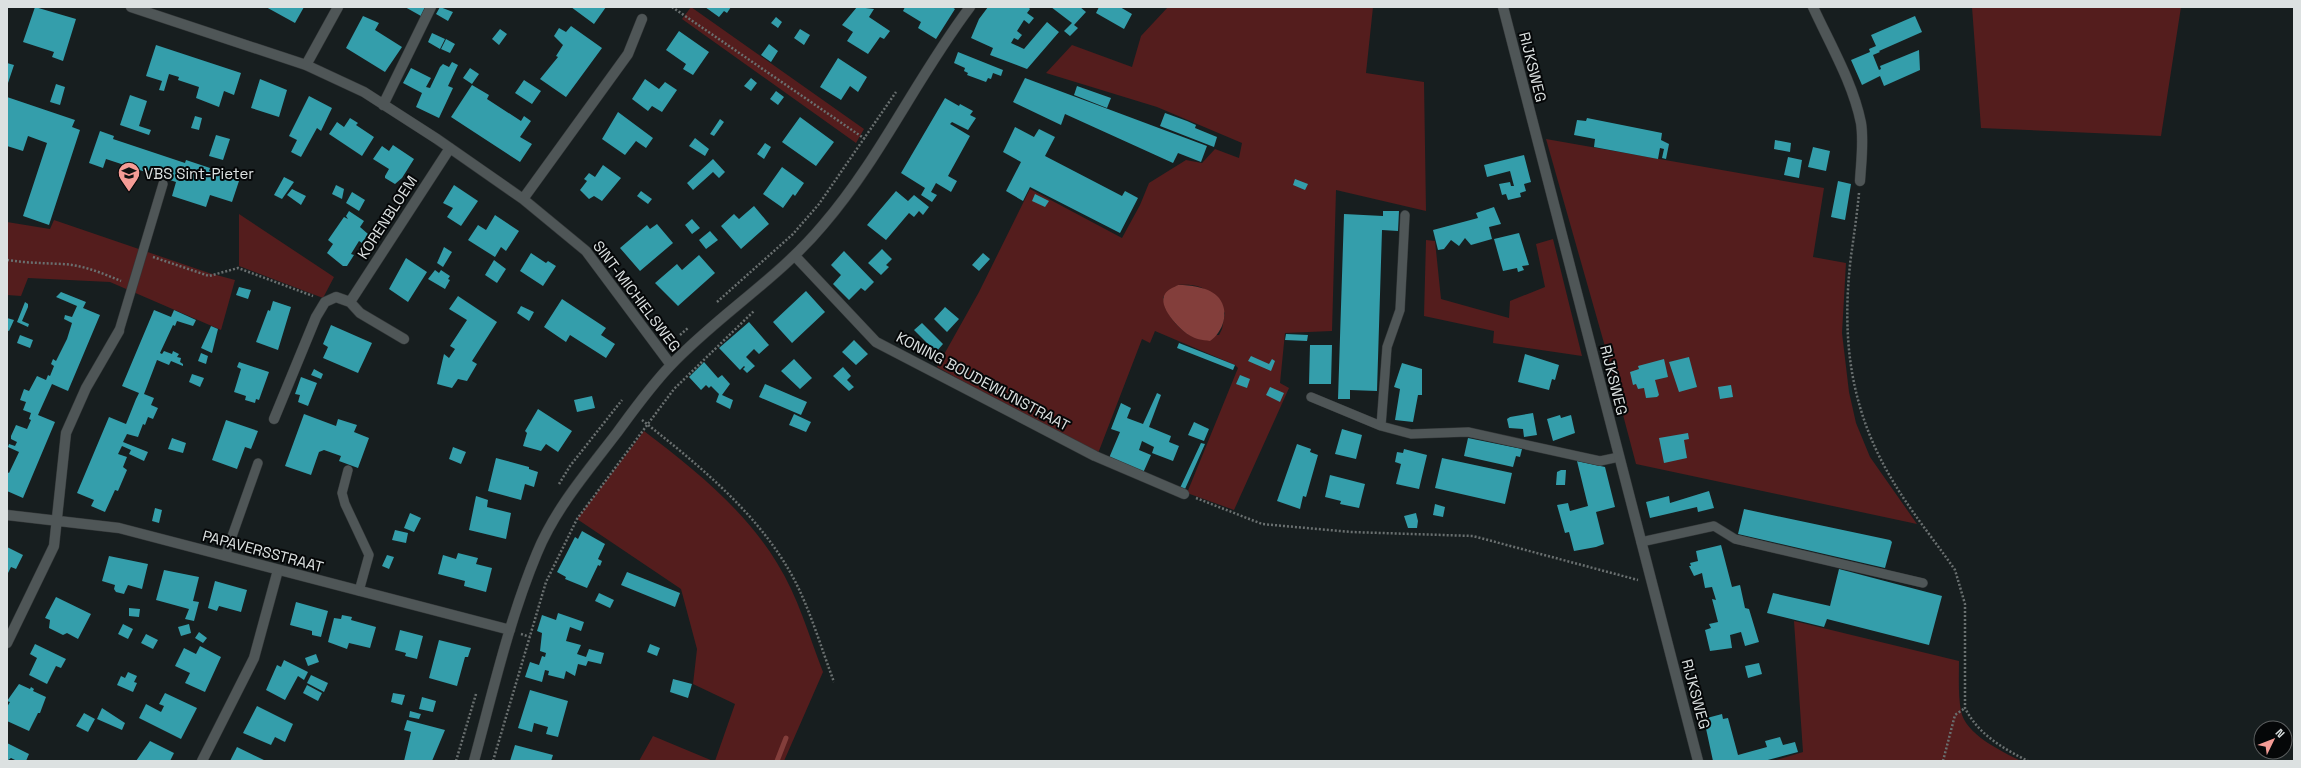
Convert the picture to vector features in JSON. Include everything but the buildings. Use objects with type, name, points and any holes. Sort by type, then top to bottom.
[{"type":"street","name":"SINT-MICHIELSWEG","points":[[131,7],[306,65],[364,92],[450,148],[523,199],[586,251],[620,295],[661,355],[671,365]]},
{"type":"street","points":[[306,65],[338,7]]},
{"type":"street","points":[[383,105],[431,7]]},
{"type":"street","points":[[474,761],[510,630],[537,552],[552,521],[577,484],[671,365],[795,256],[823,226],[849,192],[970,7]]},
{"type":"street","name":"RIJKSWEG","points":[[1502,7],[1698,761]]},
{"type":"street","points":[[1813,7],[1847,82],[1861,124],[1862,150],[1860,181]]},
{"type":"street","points":[[523,199],[628,54],[642,19]]},
{"type":"street","name":"KORENBLOEM","points":[[350,302],[450,148]]},
{"type":"street","name":"KONING BOUDEWIJNSTRAAT","points":[[795,256],[876,342],[1095,456],[1184,494]]},
{"type":"street","points":[[274,419],[316,318],[325,302],[336,297],[350,302],[360,313],[404,339]]},
{"type":"street","points":[[7,643],[54,546],[66,433],[86,388],[119,330]]},
{"type":"street","name":"PAPAVERSSTRAAT","points":[[7,515],[119,528],[510,630]]},
{"type":"street","points":[[202,761],[254,658],[278,570]]},
{"type":"lane","points":[[119,330],[134,287],[163,184]]},
{"type":"lane","points":[[1381,426],[1387,347],[1400,310],[1405,215]]},
{"type":"lane","points":[[1311,397],[1381,426],[1411,434],[1468,432],[1600,461],[1619,457]]},
{"type":"lane","points":[[225,556],[258,463]]},
{"type":"lane","points":[[348,470],[342,493],[345,504],[369,555],[359,591]]},
{"type":"lane","points":[[1641,542],[1714,526],[1735,539],[1923,583]]},
{"type":"path","points":[[672,7],[865,139]]},
{"type":"path","points":[[1860,181],[1851,257],[1848,328],[1855,390],[1863,422],[1877,453],[1894,484],[1955,570],[1960,584],[1965,604],[1965,708],[1972,721],[1984,733],[2009,752],[2028,761]]},
{"type":"path","points":[[143,254],[208,276],[238,268],[325,302]]},
{"type":"path","points":[[7,260],[31,264],[63,264],[88,268],[134,287]]},
{"type":"path","points":[[493,761],[546,582],[576,519],[674,389],[758,308]]},
{"type":"path","points":[[632,413],[711,477],[744,512],[776,550],[796,585],[834,682]]},
{"type":"path","points":[[1184,494],[1262,524],[1351,532],[1472,536],[1640,581],[1650,579]]},
{"type":"path","points":[[1943,761],[1955,715],[1965,708]]},
{"type":"shaded area","points":[[691,7],[864,129],[856,143],[682,19]]},
{"type":"shaded area","points":[[1168,7],[1373,7],[1366,73],[1424,82],[1426,211],[1336,190],[1332,331],[1285,333],[1280,383],[1289,388],[1234,510],[1187,493],[1238,368],[1235,365],[1155,331],[1150,343],[1142,339],[1097,456],[937,367],[979,292],[1030,189],[1122,238],[1140,205],[1149,183],[1186,160],[1202,163],[1215,149],[1239,158],[1242,143],[1157,107],[1046,73],[1072,45],[1132,67],[1141,36]],"holes":[[[1178,285],[1201,287],[1206,290],[1211,294],[1225,313],[1222,329],[1219,335],[1189,335],[1172,319],[1166,309],[1163,297]]]},
{"type":"shaded area","points":[[1972,7],[2181,7],[2161,136],[1981,128]]},
{"type":"shaded area","points":[[1546,139],[1824,188],[1813,257],[1846,263],[1842,333],[1849,392],[1856,423],[1870,457],[1917,524],[1636,464],[1604,343]]},
{"type":"shaded area","points":[[239,214],[334,277],[323,298],[239,266]]},
{"type":"shaded area","points":[[54,220],[209,273],[235,280],[221,330],[110,282],[28,278],[21,296],[7,295],[7,222],[50,229]]},
{"type":"shaded area","points":[[1553,239],[1582,356],[1493,343],[1494,331],[1424,316],[1426,240],[1435,241],[1441,299],[1509,318],[1510,301],[1545,287],[1536,244]]},
{"type":"shaded area","points":[[1178,285],[1194,286],[1210,291],[1219,298],[1222,303],[1224,309],[1224,321],[1215,337],[1210,341],[1201,340],[1189,335],[1175,323],[1166,311],[1163,299],[1165,294]]},
{"type":"shaded area","points":[[644,431],[717,491],[749,525],[764,543],[777,563],[803,616],[823,672],[784,761],[715,761],[735,704],[693,684],[697,649],[681,589],[577,519]]},
{"type":"shaded area","points":[[1794,621],[1959,661],[1959,699],[1964,719],[1969,727],[1985,741],[2021,761],[1773,761],[1803,752]]},
{"type":"shaded area","points":[[653,736],[713,761],[639,761]]},
{"type":"waterway","points":[[777,761],[786,738]]},
{"type":"place","name":"VBS Sint-Pieter","points":[[129,192]]}]
